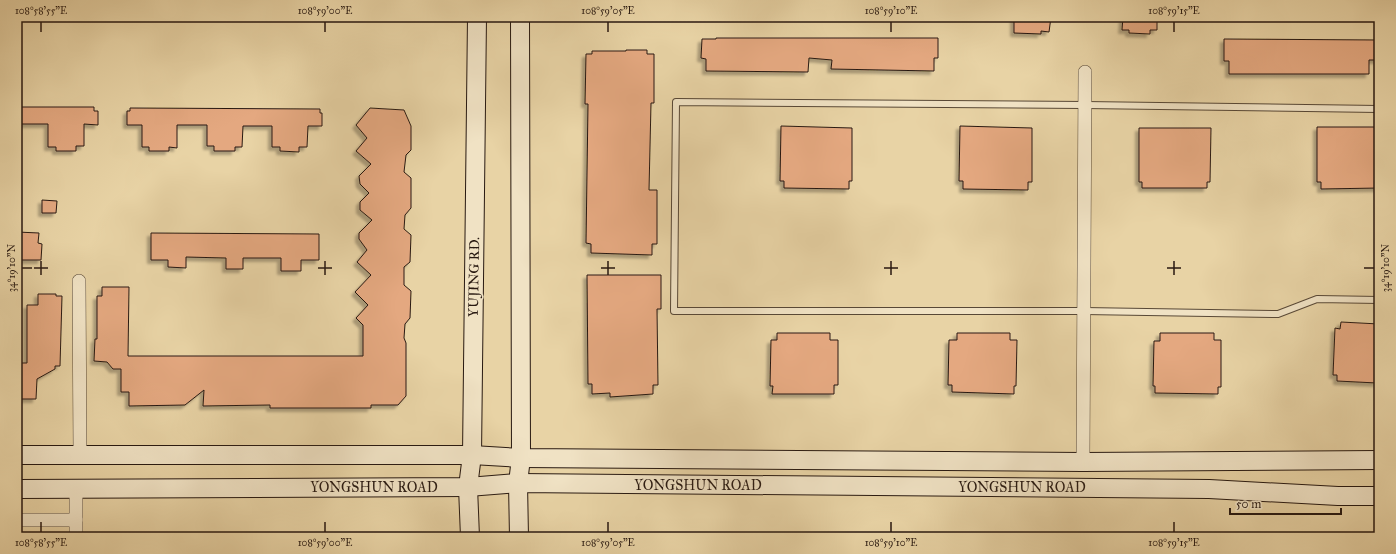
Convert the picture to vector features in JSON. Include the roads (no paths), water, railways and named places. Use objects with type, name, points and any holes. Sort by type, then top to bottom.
[{"type":"main road","name":"YUJING RD.","points":[[470,537],[468,487],[472,455],[477,17]]},
{"type":"main road","points":[[518,537],[518,483],[521,458],[520,17]]},
{"type":"main road","name":"YONGSHUN ROAD","points":[[17,455],[472,455],[521,458],[1083,462],[1379,460]]},
{"type":"main road","name":"YONGSHUN ROAD","points":[[17,489],[468,487],[518,483],[1209,489],[1338,496],[1379,496]]},
{"type":"street","points":[[1083,462],[1085,72]]},
{"type":"street","points":[[79,281],[80,455]]},
{"type":"street","points":[[76,489],[76,537]]},
{"type":"street","points":[[17,520],[76,520]]},
{"type":"lane","points":[[1379,109],[676,102],[674,311],[1084,311],[1278,314],[1317,299],[1379,300]]}]
